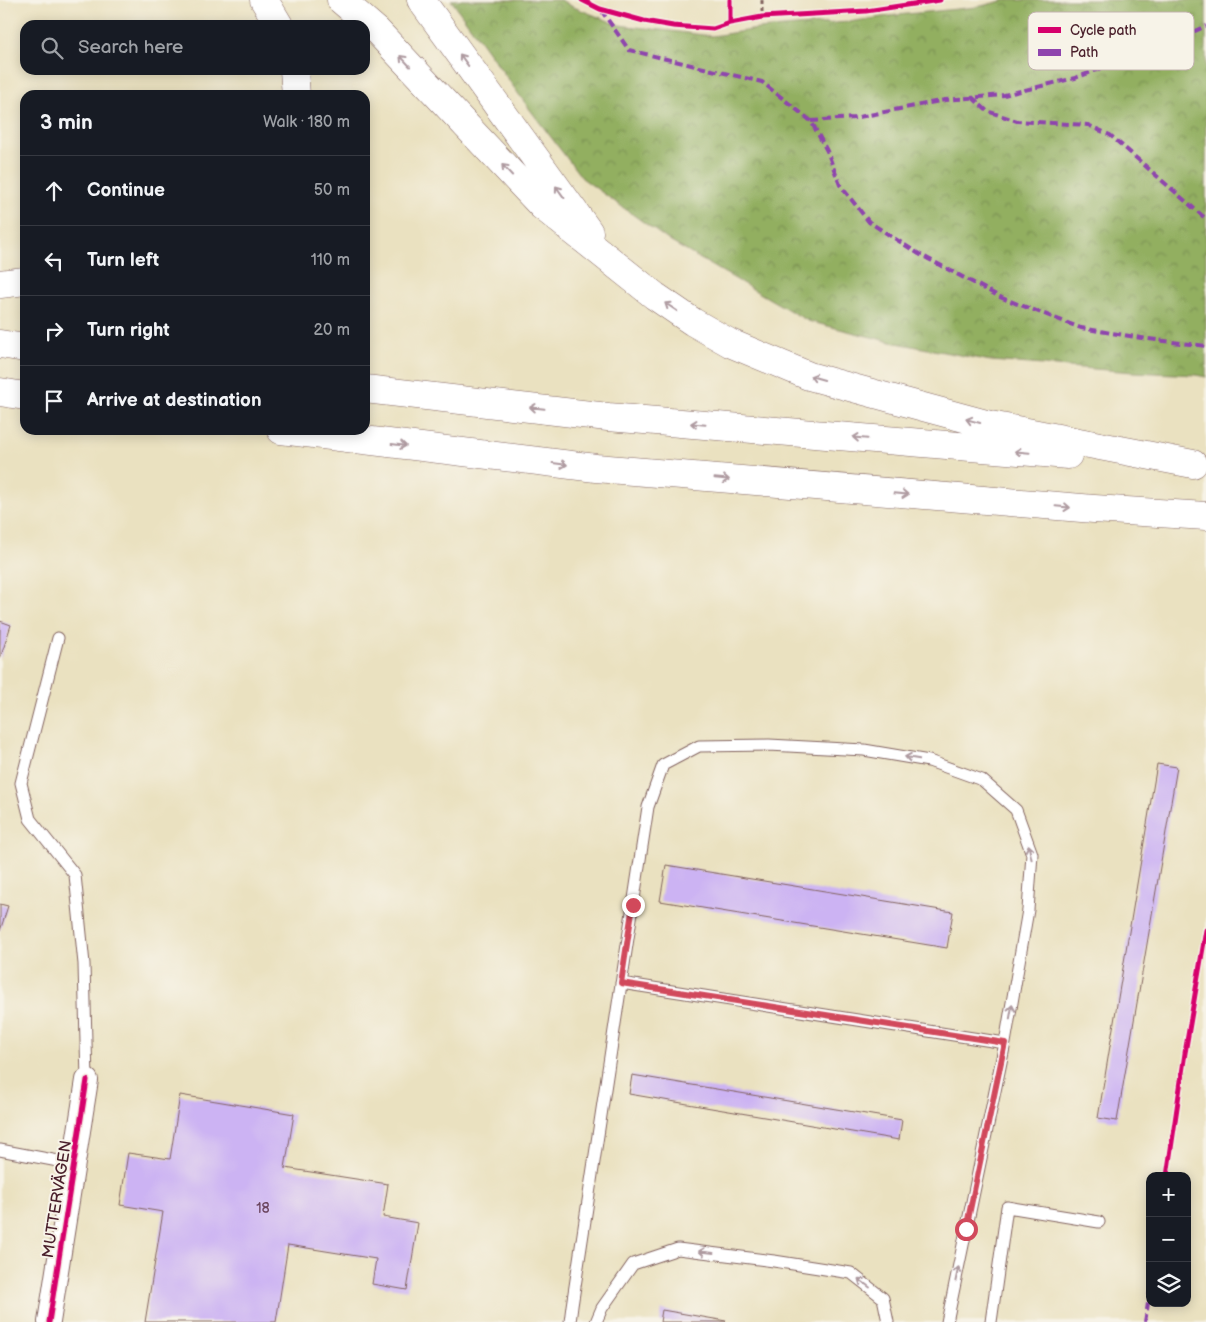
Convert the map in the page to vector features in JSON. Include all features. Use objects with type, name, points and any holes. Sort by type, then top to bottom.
[{"type":"highway","points":[[264,0],[276,20]]},
{"type":"highway","points":[[341,0],[364,20]]},
{"type":"highway","points":[[421,0],[609,260]]},
{"type":"highway","points":[[370,25],[542,206],[655,296],[693,322],[730,343],[809,376],[990,425],[1200,464]]},
{"type":"highway","points":[[294,75],[296,90]]},
{"type":"highway","points":[[0,284],[20,282]]},
{"type":"highway","points":[[0,344],[20,347]]},
{"type":"highway","points":[[370,390],[608,416],[1098,458],[1200,464]]},
{"type":"highway","points":[[0,392],[20,397]]},
{"type":"highway","points":[[0,398],[20,398]]},
{"type":"highway","points":[[322,435],[596,468],[1094,509],[1206,516]]},
{"type":"street","name":"MUTTERVÄGEN","points":[[49,1322],[87,1080]]},
{"type":"lane","points":[[58,638],[21,783],[30,819],[75,875],[84,964],[87,1080]]},
{"type":"lane","points":[[570,1322],[648,808],[662,766],[700,746],[769,745],[864,750],[929,761],[982,780],[1016,810],[1032,854],[1028,910],[1005,1043],[947,1322]]},
{"type":"lane","points":[[621,983],[1005,1043]]},
{"type":"lane","points":[[0,1150],[74,1164]]},
{"type":"lane","points":[[991,1322],[1007,1207],[1099,1222]]},
{"type":"lane","points":[[596,1322],[602,1308],[633,1264],[678,1249],[774,1261],[851,1274],[883,1298],[888,1322]]},
{"type":"path","points":[[762,0],[762,18]]},
{"type":"green space","points":[[451,0],[561,0],[571,6],[619,25],[712,36],[758,29],[848,22],[977,7],[1006,0],[1206,0],[1206,377],[991,361],[891,342],[808,321],[671,242],[582,178]]},
{"type":"building","points":[[0,621],[11,625],[0,659]]},
{"type":"building","points":[[1157,764],[1177,767],[1117,1121],[1098,1118]]},
{"type":"building","points":[[666,865],[953,912],[947,948],[660,901]]},
{"type":"building","points":[[0,904],[8,906],[0,931]]},
{"type":"building","points":[[632,1075],[902,1120],[899,1140],[629,1094]]},
{"type":"building","points":[[180,1095],[294,1114],[285,1168],[388,1184],[383,1217],[418,1223],[407,1290],[372,1284],[376,1259],[288,1245],[276,1322],[145,1322],[163,1212],[120,1205],[128,1153],[170,1159]]},
{"type":"building","points":[[662,1310],[726,1321],[660,1322]]},
{"type":"marked path","points":[[601,10],[629,50],[762,82],[811,121],[827,151],[840,185],[869,222],[919,254],[1002,298],[1081,328],[1206,346]]},
{"type":"marked path","points":[[1194,31],[1206,26]]},
{"type":"marked path","points":[[811,121],[854,118],[945,100],[1004,95],[1075,78],[1097,70]]},
{"type":"marked path","points":[[972,97],[987,111],[1017,121],[1088,125],[1110,135],[1206,219]]},
{"type":"marked path","points":[[1145,1322],[1147,1307]]},
{"type":"cycle path","points":[[582,0],[600,9],[644,21],[673,26],[713,29],[730,23],[730,0]]},
{"type":"cycle path","points":[[730,23],[762,17],[866,11],[940,0]]},
{"type":"cycle path","points":[[1168,1172],[1206,930]]},
{"type":"cycle path","points":[[49,1322],[87,1080]]},
{"type":"route","points":[[633,905],[621,983],[1005,1043],[966,1229]]}]
